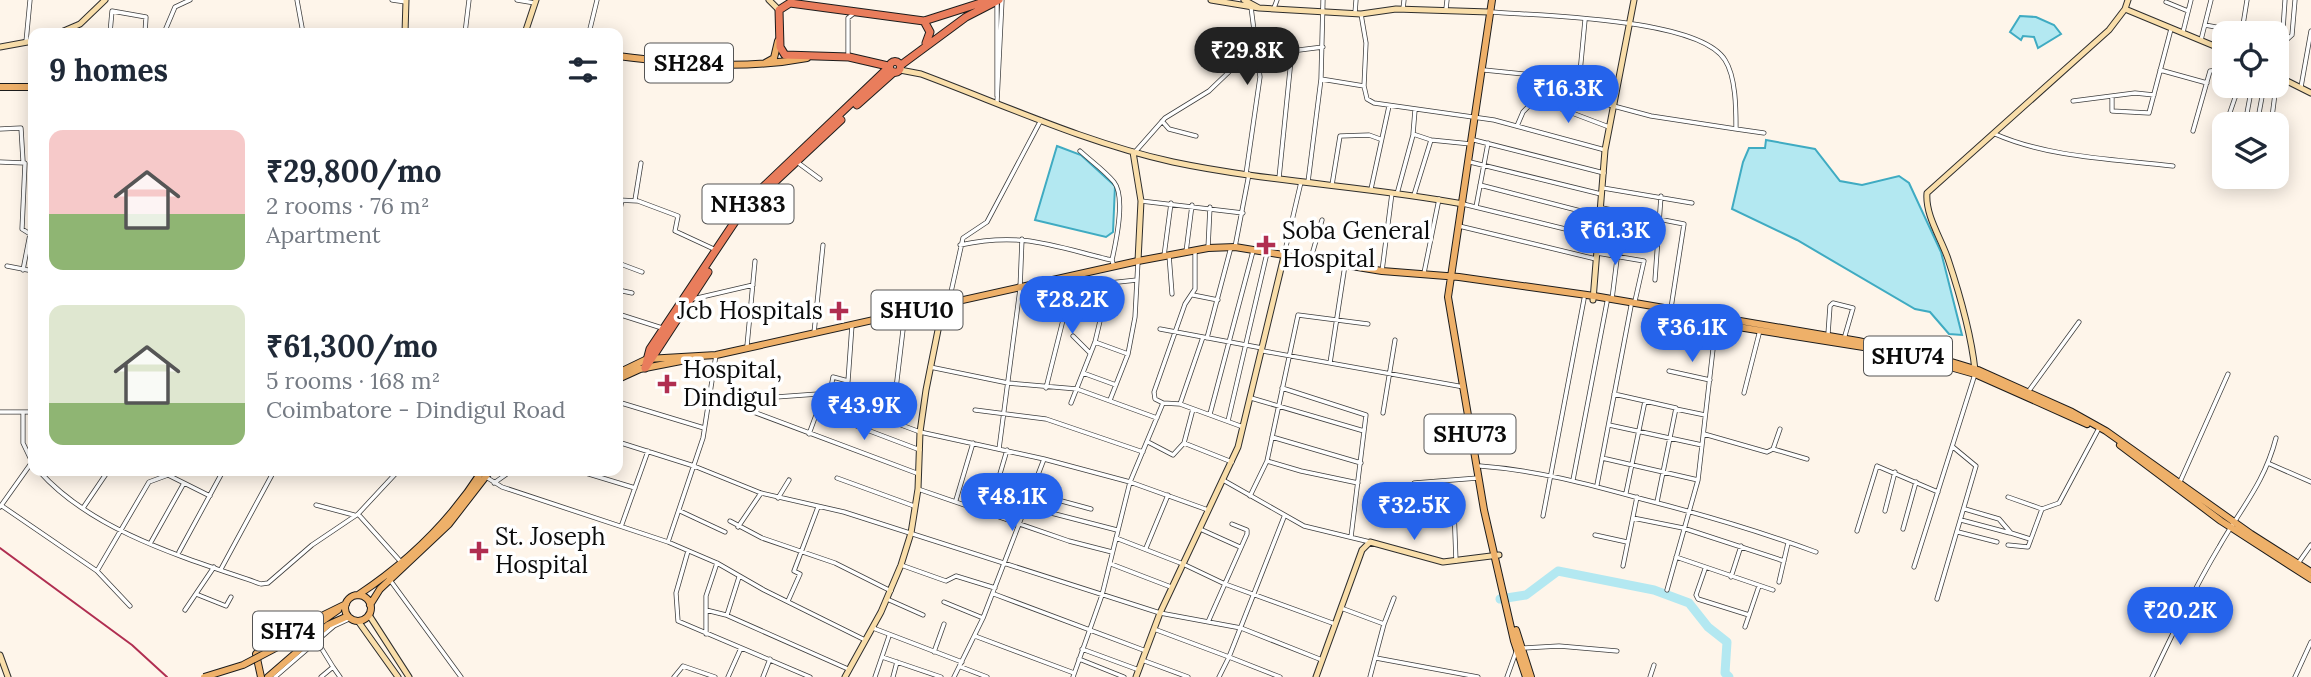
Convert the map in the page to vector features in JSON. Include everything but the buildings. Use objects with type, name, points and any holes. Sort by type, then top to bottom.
[{"type":"highway","points":[[997,0],[966,16],[894,67],[849,57],[785,55],[779,40],[779,10],[787,2],[924,21],[997,0]]},
{"type":"highway","points":[[922,48],[930,32],[924,21]]},
{"type":"highway","points":[[873,63],[878,72],[876,81]]},
{"type":"highway","name":"NH383","points":[[648,362],[664,329],[760,190],[894,67]]},
{"type":"highway","name":"NH383","points":[[648,362],[753,204],[894,67]]},
{"type":"main road","name":"SHU73","points":[[1492,0],[1484,70],[1451,278],[1478,478],[1519,649],[1529,677]]},
{"type":"main road","name":"SH284","points":[[760,64],[774,58],[779,40]]},
{"type":"main road","name":"SH284","points":[[623,56],[715,65],[760,64],[812,57]]},
{"type":"main road","points":[[0,88],[28,87]]},
{"type":"main road","name":"SHU10","points":[[623,371],[648,362],[716,355],[1020,289],[1113,264],[1208,248],[1233,247],[1382,271],[1451,278]]},
{"type":"main road","name":"SHU74","points":[[1451,278],[1594,298],[1844,339],[1975,372],[2028,392],[2106,431],[2232,525],[2311,572]]},
{"type":"main road","name":"SHU74","points":[[1451,278],[1584,299],[1594,298]]},
{"type":"main road","name":"SHU74","points":[[1633,305],[1716,323],[1914,357],[1975,372],[2098,430],[2311,579]]},
{"type":"main road","name":"SHU10","points":[[623,376],[648,362],[696,358]]},
{"type":"main road","name":"SHU73","points":[[1464,387],[1497,555]]},
{"type":"main road","points":[[204,677],[243,665],[308,631],[358,596],[402,563],[483,476]]},
{"type":"main road","points":[[327,618],[348,616],[358,621],[369,615],[370,605],[390,580],[447,526],[484,476]]},
{"type":"main road","points":[[358,596],[370,605]]},
{"type":"main road","points":[[345,605],[348,616]]},
{"type":"main road","name":"SH74","points":[[261,677],[256,654],[261,647],[345,605]]},
{"type":"main road","name":"SH74","points":[[268,677],[328,625],[348,616]]},
{"type":"street","points":[[30,0],[30,28]]},
{"type":"street","points":[[71,28],[80,24],[105,0],[112,11],[110,28]]},
{"type":"street","points":[[166,28],[175,7],[190,0]]},
{"type":"street","points":[[297,0],[302,28]]},
{"type":"street","points":[[392,0],[406,1],[405,28]]},
{"type":"street","points":[[466,28],[469,0]]},
{"type":"street","points":[[517,0],[535,2],[527,28]]},
{"type":"street","points":[[590,28],[597,0]]},
{"type":"street","points":[[769,0],[779,10]]},
{"type":"street","points":[[997,0],[997,102]]},
{"type":"street","points":[[1211,0],[1251,3]]},
{"type":"street","points":[[1244,0],[1259,8],[1358,13],[1446,9],[1628,24],[1675,31],[1704,41],[1717,50],[1731,75],[1736,129]]},
{"type":"street","points":[[1274,8],[1277,0]]},
{"type":"street","points":[[1308,182],[1321,79],[1322,0]]},
{"type":"street","points":[[1356,0],[1366,43],[1364,86],[1367,99],[1389,106],[1517,126],[1605,150]]},
{"type":"street","points":[[1404,0],[1404,9]]},
{"type":"street","points":[[1446,9],[1447,0]]},
{"type":"street","points":[[1594,298],[1605,150],[1634,0]]},
{"type":"street","points":[[1914,567],[1975,372],[1952,272],[1930,216],[1927,196],[1942,177],[1995,134],[2109,30],[2125,9],[2128,0]]},
{"type":"street","points":[[2183,33],[2191,0]]},
{"type":"street","points":[[2201,40],[2211,0]]},
{"type":"street","points":[[2244,21],[2247,0]]},
{"type":"street","points":[[2283,21],[2285,0]]},
{"type":"street","points":[[2289,38],[2295,0]]},
{"type":"street","points":[[2166,2],[2188,12]]},
{"type":"street","points":[[1180,404],[1218,300],[1243,213],[1258,111],[1261,63],[1251,3]]},
{"type":"street","points":[[2125,9],[2212,46]]},
{"type":"street","points":[[112,11],[148,18],[146,28]]},
{"type":"street","points":[[849,57],[845,46],[849,15],[882,15]]},
{"type":"street","points":[[1585,20],[1580,83],[1584,88],[1651,116],[1763,133]]},
{"type":"street","points":[[2205,24],[2212,25]]},
{"type":"street","points":[[2112,98],[2112,111],[2147,114],[2171,28]]},
{"type":"street","points":[[2301,89],[2311,31]]},
{"type":"street","points":[[0,47],[28,42]]},
{"type":"street","points":[[1259,55],[1323,47]]},
{"type":"street","points":[[1279,178],[1292,50]]},
{"type":"street","points":[[1134,152],[1162,121],[1209,91],[1234,67],[1261,63]]},
{"type":"street","points":[[894,67],[921,74],[1134,152],[1222,172],[1439,199],[1598,237]]},
{"type":"street","points":[[1484,70],[1543,76],[1546,88]]},
{"type":"street","points":[[2160,70],[2207,83]]},
{"type":"street","points":[[2193,131],[2212,70]]},
{"type":"street","points":[[1321,79],[1364,86]]},
{"type":"street","points":[[2289,84],[2311,93]]},
{"type":"street","points":[[1546,88],[1614,101]]},
{"type":"street","points":[[1517,126],[1523,112],[1546,88]]},
{"type":"street","points":[[2073,101],[2135,93],[2154,95]]},
{"type":"street","points":[[1535,99],[1609,127]]},
{"type":"street","points":[[1371,190],[1389,106]]},
{"type":"street","points":[[1382,271],[1395,193],[1413,134],[1415,110]]},
{"type":"street","points":[[845,677],[891,591],[911,533],[918,489],[920,432],[930,367],[960,245],[963,238],[987,222],[1041,120]]},
{"type":"street","points":[[1162,121],[1169,130],[1196,136]]},
{"type":"street","points":[[0,129],[21,128],[23,161],[26,164],[22,229],[28,233]]},
{"type":"street","points":[[1413,134],[1431,140],[1488,143],[1604,173]]},
{"type":"street","points":[[1995,134],[2019,144],[2061,152],[2173,166]]},
{"type":"street","points":[[1332,185],[1340,136],[1369,135],[1380,139]]},
{"type":"street","points":[[1414,196],[1431,140]]},
{"type":"street","points":[[1476,207],[1488,143]]},
{"type":"street","points":[[960,245],[991,238],[1022,239],[1113,264],[1119,229],[1116,184],[1080,151]]},
{"type":"street","points":[[1110,400],[1128,354],[1137,280],[1141,201],[1134,152]]},
{"type":"street","points":[[0,162],[23,161]]},
{"type":"street","points":[[797,161],[820,179]]},
{"type":"street","points":[[1470,162],[1603,191],[1661,196],[1692,203]]},
{"type":"street","points":[[635,200],[640,163]]},
{"type":"street","points":[[1082,649],[1138,674],[1160,613],[1223,480],[1243,427],[1301,182]]},
{"type":"street","points":[[1480,186],[1600,216]]},
{"type":"street","points":[[1655,280],[1661,196]]},
{"type":"street","points":[[1424,275],[1439,199]]},
{"type":"street","points":[[623,200],[635,200],[678,216],[675,232],[717,250]]},
{"type":"street","points":[[1141,201],[1210,207],[1243,213]]},
{"type":"street","points":[[1171,204],[1166,256],[1172,294]]},
{"type":"street","points":[[1186,252],[1192,205]]},
{"type":"street","points":[[1208,248],[1210,207]]},
{"type":"street","points":[[1602,208],[1684,224],[1671,310]]},
{"type":"street","points":[[1573,480],[1619,256],[1623,211]]},
{"type":"street","points":[[1311,259],[1322,220]]},
{"type":"street","points":[[1459,226],[1597,256],[1619,256],[1644,261],[1597,485]]},
{"type":"street","points":[[1621,231],[1658,237]]},
{"type":"street","points":[[999,449],[1020,289],[1022,239]]},
{"type":"street","points":[[23,270],[28,244]]},
{"type":"street","points":[[814,333],[823,245]]},
{"type":"street","points":[[1195,250],[1193,295],[1185,304],[1153,396],[1163,402],[1180,404],[1243,427]]},
{"type":"street","points":[[1210,415],[1253,251]]},
{"type":"street","points":[[1228,421],[1267,253]]},
{"type":"street","points":[[747,348],[755,261]]},
{"type":"street","points":[[623,265],[642,272]]},
{"type":"street","points":[[1330,364],[1345,265]]},
{"type":"street","points":[[7,266],[28,270]]},
{"type":"street","points":[[1046,388],[1064,316],[1064,279]]},
{"type":"street","points":[[1071,402],[1095,342],[1109,283],[1137,280]]},
{"type":"street","points":[[692,299],[752,285]]},
{"type":"street","points":[[623,291],[632,293]]},
{"type":"street","points":[[1193,295],[1218,300]]},
{"type":"street","points":[[1543,516],[1584,299]]},
{"type":"street","points":[[1827,336],[1830,306],[1833,303],[1853,308],[1844,339]]},
{"type":"street","points":[[892,422],[905,312]]},
{"type":"street","points":[[1250,496],[1267,461],[1297,314],[1368,324]]},
{"type":"street","points":[[623,316],[664,329]]},
{"type":"street","points":[[2028,392],[2079,322]]},
{"type":"street","points":[[1667,590],[1698,480],[1716,323]]},
{"type":"street","points":[[829,398],[833,377],[848,381],[852,325]]},
{"type":"street","points":[[1160,330],[1464,387]]},
{"type":"street","points":[[1744,393],[1760,330]]},
{"type":"street","points":[[1073,336],[1090,354]]},
{"type":"street","points":[[1383,413],[1395,340]]},
{"type":"street","points":[[1095,342],[1128,354]]},
{"type":"street","points":[[668,542],[680,511],[704,428],[716,355]]},
{"type":"street","points":[[930,367],[1008,383],[1077,389],[1157,418]]},
{"type":"street","points":[[1669,371],[1710,380]]},
{"type":"street","points":[[1083,373],[1116,385]]},
{"type":"street","points":[[2179,484],[2228,374]]},
{"type":"street","points":[[1282,388],[1363,413],[1367,417],[1351,537]]},
{"type":"street","points":[[722,401],[811,393],[920,432],[1007,450],[1130,482],[1208,510]]},
{"type":"street","points":[[1614,394],[1706,415]]},
{"type":"street","points":[[810,434],[823,396]]},
{"type":"street","points":[[709,398],[919,474]]},
{"type":"street","points":[[1251,398],[1364,431]]},
{"type":"street","points":[[1626,493],[1645,401]]},
{"type":"street","points":[[975,636],[1073,675],[1102,595],[1130,482],[1163,402]]},
{"type":"street","points":[[623,404],[704,428]]},
{"type":"street","points":[[1148,442],[1173,455],[1184,443],[1193,409]]},
{"type":"street","points":[[1657,502],[1676,409]]},
{"type":"street","points":[[975,410],[1046,419],[1143,452]]},
{"type":"street","points":[[817,411],[920,450]]},
{"type":"street","points":[[0,412],[28,412]]},
{"type":"street","points":[[23,412],[23,443],[28,453]]},
{"type":"street","points":[[1609,425],[1702,445]]},
{"type":"street","points":[[1704,433],[1767,452],[1773,449],[1780,429]]},
{"type":"street","points":[[2008,497],[2042,509],[2060,503],[2098,430]]},
{"type":"street","points":[[1272,437],[1361,463]]},
{"type":"street","points":[[2152,677],[2186,606],[2270,464],[2276,438]]},
{"type":"street","points":[[956,500],[973,443]]},
{"type":"street","points":[[1184,443],[1231,462]]},
{"type":"street","points":[[623,444],[694,466],[761,493],[911,533],[1160,613],[1241,628],[1322,660]]},
{"type":"street","points":[[1937,599],[1976,464],[1953,447]]},
{"type":"street","points":[[1773,449],[1807,460]]},
{"type":"street","points":[[989,511],[1007,450]]},
{"type":"street","points":[[622,524],[648,452]]},
{"type":"street","points":[[1602,458],[1698,480]]},
{"type":"street","points":[[954,677],[983,618],[1044,459]]},
{"type":"street","points":[[1267,461],[1358,483]]},
{"type":"street","points":[[2270,464],[2311,482]]},
{"type":"street","points":[[1480,466],[1550,475],[1597,485],[1816,552]]},
{"type":"street","points":[[1857,531],[1875,468],[1879,466],[1938,492]]},
{"type":"street","points":[[28,470],[1,507],[97,571],[130,606]]},
{"type":"street","points":[[1885,511],[1895,472]]},
{"type":"street","points":[[43,476],[54,488],[83,508],[122,529],[261,584],[268,583],[302,553],[357,515],[392,476]]},
{"type":"street","points":[[83,508],[105,476]]},
{"type":"street","points":[[97,571],[149,482],[165,476]]},
{"type":"street","points":[[170,476],[210,496]]},
{"type":"street","points":[[179,553],[220,476]]},
{"type":"street","points":[[221,569],[271,476]]},
{"type":"street","points":[[488,476],[494,483],[622,524],[717,563],[739,577],[865,640]]},
{"type":"street","points":[[494,483],[504,476]]},
{"type":"street","points":[[595,476],[635,488]]},
{"type":"street","points":[[837,478],[915,506]]},
{"type":"street","points":[[1414,483],[1478,478]]},
{"type":"street","points":[[778,498],[789,480]]},
{"type":"street","points":[[1223,480],[1304,526],[1424,558],[1456,563],[1497,555]]},
{"type":"street","points":[[1903,529],[1916,482]]},
{"type":"street","points":[[151,542],[184,483]]},
{"type":"street","points":[[918,489],[989,511],[1069,541],[1113,553]]},
{"type":"street","points":[[738,527],[761,493]]},
{"type":"street","points":[[1032,493],[1091,509]]},
{"type":"street","points":[[1146,548],[1168,495]]},
{"type":"street","points":[[1623,566],[1637,497]]},
{"type":"street","points":[[316,505],[357,515],[402,563]]},
{"type":"street","points":[[788,601],[800,574],[794,571],[818,507]]},
{"type":"street","points":[[1027,507],[1117,530]]},
{"type":"street","points":[[1454,508],[1456,563]]},
{"type":"street","points":[[1965,509],[1999,519],[2011,533]]},
{"type":"street","points":[[2008,545],[2028,547],[2042,509]]},
{"type":"street","points":[[680,511],[725,532]]},
{"type":"street","points":[[1219,677],[1284,517]]},
{"type":"street","points":[[1633,518],[1683,528],[1784,561]]},
{"type":"street","points":[[1961,520],[2030,539]]},
{"type":"street","points":[[730,521],[762,538],[803,551],[891,591]]},
{"type":"street","points":[[1208,622],[1247,530],[1232,524]]},
{"type":"street","points":[[1199,528],[1240,547]]},
{"type":"street","points":[[1958,532],[1997,542]]},
{"type":"street","points":[[1595,535],[1628,542]]},
{"type":"street","points":[[1116,538],[1146,548],[1225,584],[1335,624]]},
{"type":"street","points":[[1316,677],[1362,550],[1370,542]]},
{"type":"street","points":[[1779,582],[1788,542]]},
{"type":"street","points":[[2298,564],[2311,545]]},
{"type":"street","points":[[1731,577],[1741,546]]},
{"type":"street","points":[[688,551],[676,593],[677,618],[681,624],[810,677]]},
{"type":"street","points":[[1676,557],[1773,590]]},
{"type":"street","points":[[706,634],[706,596],[717,563]]},
{"type":"street","points":[[1111,564],[1172,588]]},
{"type":"street","points":[[901,565],[946,581],[956,576],[1089,631],[1146,651]]},
{"type":"street","points":[[185,610],[214,567]]},
{"type":"street","points":[[1705,569],[1696,594],[1698,599],[1749,615]]},
{"type":"street","points":[[726,615],[739,577]]},
{"type":"street","points":[[390,580],[461,677]]},
{"type":"street","points":[[1745,627],[1759,585]]},
{"type":"street","points":[[196,594],[226,606],[231,597]]},
{"type":"street","points":[[1370,677],[1394,598]]},
{"type":"street","points":[[887,599],[923,615]]},
{"type":"street","points":[[944,602],[983,618]]},
{"type":"street","points":[[1341,608],[1384,624]]},
{"type":"street","points":[[706,610],[726,615],[848,669]]},
{"type":"street","points":[[369,615],[409,677]]},
{"type":"street","points":[[275,677],[348,616]]},
{"type":"street","points":[[358,621],[398,677]]},
{"type":"street","points":[[934,652],[944,624]]},
{"type":"street","points":[[873,628],[988,677]]},
{"type":"street","points":[[1154,629],[1280,677]]},
{"type":"street","points":[[875,677],[889,635]]},
{"type":"street","points":[[317,641],[340,677]]},
{"type":"street","points":[[2295,677],[2311,642]]},
{"type":"street","points":[[1507,677],[1519,649],[1559,646],[1617,651]]},
{"type":"street","points":[[729,677],[741,648]]},
{"type":"street","points":[[0,655],[9,677]]},
{"type":"street","points":[[882,657],[941,677]]},
{"type":"street","points":[[1376,658],[1478,677]]},
{"type":"street","points":[[763,677],[770,659]]},
{"type":"street","points":[[1079,659],[1124,677]]},
{"type":"street","points":[[1142,660],[1188,677]]},
{"type":"street","points":[[893,677],[897,662]]},
{"type":"street","points":[[1650,677],[1654,664]]},
{"type":"street","points":[[674,677],[683,666],[715,677]]},
{"type":"street","points":[[321,677],[333,667]]},
{"type":"water","points":[[2020,16],[2036,17],[2054,25],[2061,34],[2038,48],[2034,37],[2023,36],[2021,40],[2010,32]]},
{"type":"water","points":[[1766,140],[1815,149],[1840,181],[1862,185],[1899,176],[1909,183],[1941,252],[1962,335],[1949,334],[1930,312],[1915,309],[1797,240],[1732,209],[1749,148],[1765,148]]},
{"type":"water","points":[[1057,146],[1081,155],[1115,186],[1113,232],[1106,237],[1035,220]]},
{"type":"waterway","points":[[1500,599],[1526,595],[1558,571],[1654,590],[1689,603],[1708,627],[1727,642],[1725,673],[1729,677]]},
{"type":"railway","points":[[0,548],[132,645],[167,677]]},
{"type":"place","name":"Soba General Hospital","points":[[1266,245]]},
{"type":"place","name":"Jcb Hospitals","points":[[839,311]]},
{"type":"place","name":"Hospital, Dindigul","points":[[667,384]]},
{"type":"place","name":"St. Joseph Hospital","points":[[479,551]]}]
